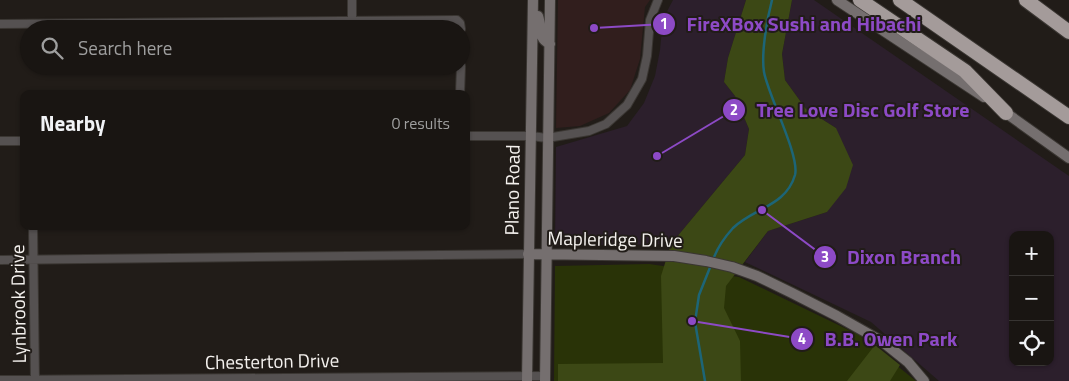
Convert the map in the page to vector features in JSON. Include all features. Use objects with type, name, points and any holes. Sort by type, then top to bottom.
[{"type":"highway","points":[[860,0],[965,71],[1006,113]]},
{"type":"highway","points":[[900,0],[1069,117]]},
{"type":"highway","points":[[1028,0],[1069,19]]},
{"type":"highway","points":[[1028,0],[1069,32]]},
{"type":"main road","name":"Plano Road","points":[[526,378],[533,0]]},
{"type":"main road","name":"Plano Road","points":[[545,378],[550,0]]},
{"type":"main road","points":[[837,0],[964,83],[1069,158]]},
{"type":"main road","points":[[533,12],[539,17],[540,35],[543,41],[550,44]]},
{"type":"main road","name":"Mapleridge Drive","points":[[528,254],[660,255],[688,258],[732,267],[757,276],[815,304],[884,342],[908,362],[924,381]]},
{"type":"street","points":[[352,0],[352,20],[457,20]]},
{"type":"street","points":[[470,136],[531,136],[547,138],[597,128],[611,120],[627,105],[642,79],[647,56],[650,20],[658,0]]},
{"type":"street","points":[[0,24],[20,24]]},
{"type":"street","points":[[460,75],[460,90]]},
{"type":"street","points":[[0,141],[20,141]]},
{"type":"street","name":"Lynbrook Drive","points":[[33,230],[35,381]]},
{"type":"street","name":"Mapleridge Drive","points":[[0,260],[528,254]]},
{"type":"street","name":"Chesterton Drive","points":[[0,380],[545,378]]},
{"type":"shaded area","points":[[558,0],[650,0],[645,7],[640,59],[630,90],[609,113],[580,126],[556,128]]},
{"type":"shaded area","points":[[673,0],[746,0],[728,58],[724,82],[735,96],[749,129],[745,155],[671,244],[555,246],[556,147],[627,126],[644,103],[655,76],[663,19]]},
{"type":"shaded area","points":[[792,0],[814,0],[1069,176],[1069,381],[939,381],[871,322],[745,262],[768,231],[827,212],[836,128],[806,109],[785,80],[782,54]]},
{"type":"green space","points":[[746,0],[792,0],[782,54],[785,80],[806,109],[836,128],[853,165],[846,188],[827,212],[768,231],[726,286],[724,308],[740,341],[741,381],[558,381],[558,364],[663,363],[661,276],[671,244],[745,155],[749,129],[735,96],[724,82],[728,58]]},
{"type":"green space","points":[[649,264],[739,277],[859,335],[916,381],[554,381],[555,266]]},
{"type":"green space","points":[[875,345],[900,365],[890,381],[847,381]]},
{"type":"waterway","points":[[713,260],[721,243],[733,228],[741,221],[777,200],[791,185],[795,175],[793,154],[764,72],[766,26],[772,0]]},
{"type":"waterway","points":[[705,381],[695,322],[699,295],[711,265]]},
{"type":"place","name":"FireXBox Sushi and Hibachi","points":[[594,28]]},
{"type":"place","name":"Tree Love Disc Golf Store","points":[[657,156]]},
{"type":"place","name":"Dixon Branch","points":[[762,210]]},
{"type":"place","name":"B.B. Owen Park","points":[[692,321]]}]
